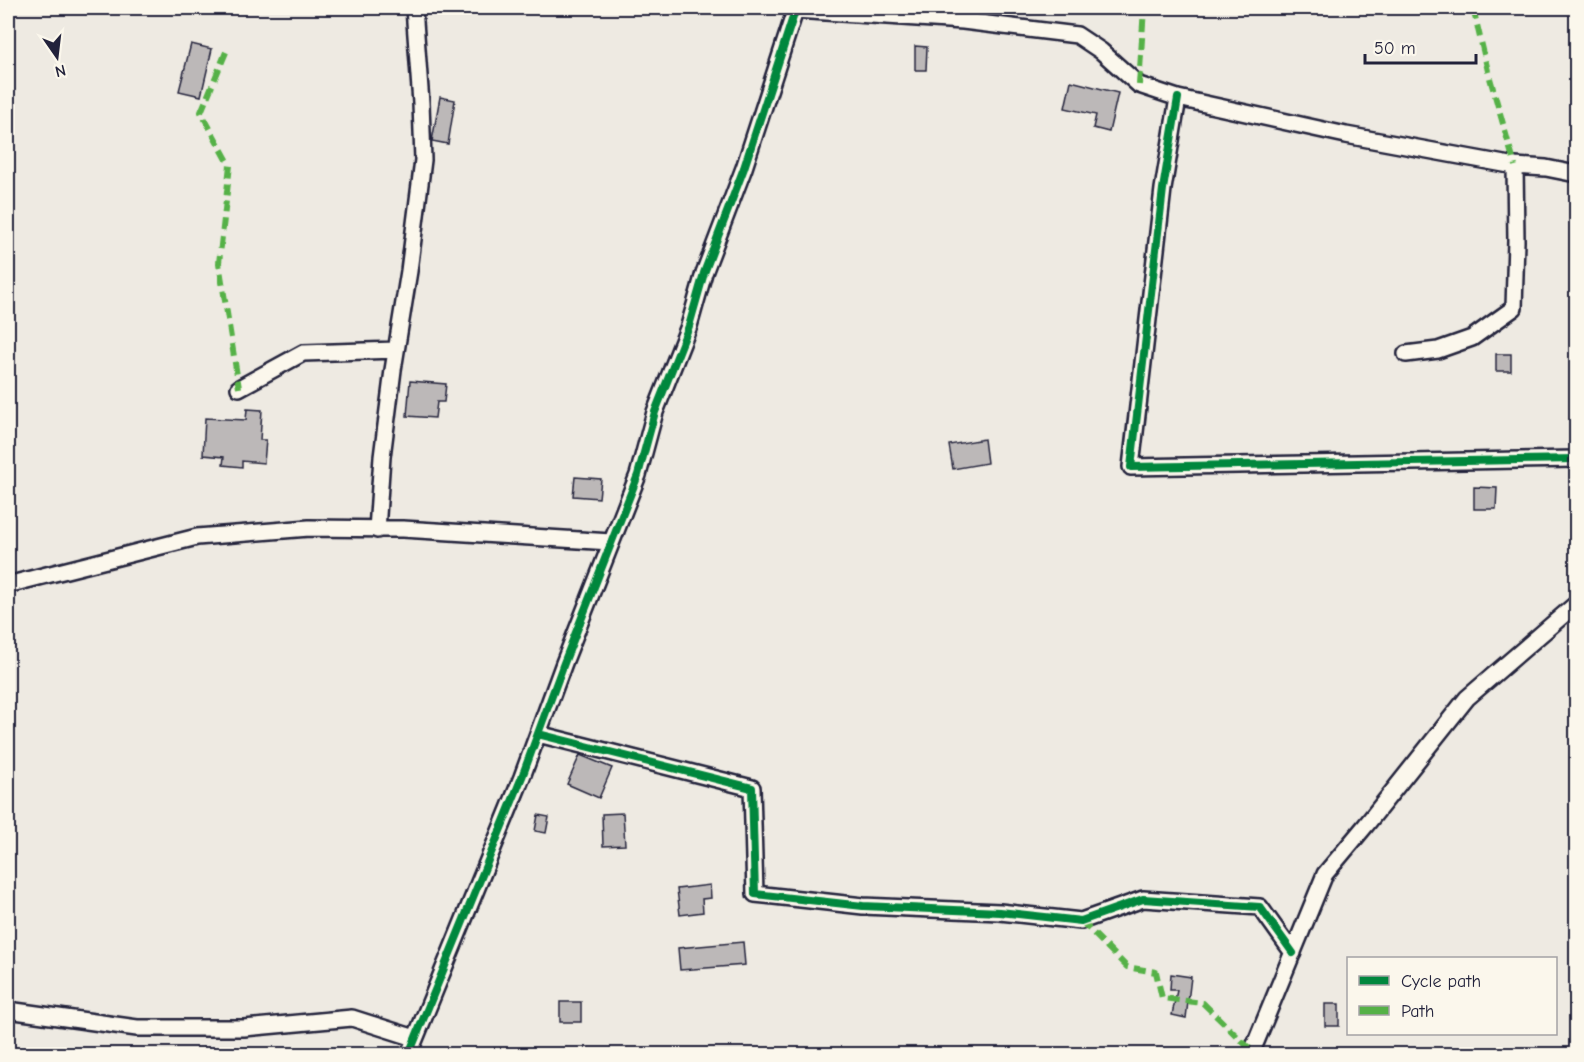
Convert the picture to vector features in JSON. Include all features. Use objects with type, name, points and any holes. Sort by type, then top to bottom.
[{"type":"street","points":[[377,530],[382,457],[423,160],[422,103],[414,8]]},
{"type":"street","points":[[408,1054],[492,853],[638,475],[656,412],[688,326],[704,273],[744,168],[795,9],[963,21],[1077,35],[1101,51],[1139,85],[1178,98],[1346,135],[1515,166],[1546,168],[1576,174]]},
{"type":"street","points":[[1178,98],[1163,189],[1131,467],[1576,459]]},
{"type":"street","points":[[1406,354],[1438,350],[1472,338],[1514,308],[1515,166]]},
{"type":"street","points":[[239,387],[303,353],[396,350]]},
{"type":"street","points":[[8,583],[197,537],[309,528],[403,529],[611,543]]},
{"type":"street","points":[[1251,1054],[1325,874],[1467,698],[1576,604]]},
{"type":"street","points":[[538,734],[752,788],[755,894],[863,906],[1000,912],[1081,921],[1143,900],[1260,906],[1293,953]]},
{"type":"street","points":[[8,1010],[137,1028],[244,1028],[352,1018],[415,1038]]},
{"type":"building","points":[[191,44],[212,49],[201,96],[179,91]]},
{"type":"building","points":[[915,46],[927,47],[926,70],[915,70]]},
{"type":"building","points":[[1071,81],[1118,93],[1109,132],[1093,128],[1096,115],[1065,108]]},
{"type":"building","points":[[440,97],[455,100],[448,144],[432,141]]},
{"type":"building","points":[[1496,354],[1511,354],[1511,371],[1496,371]]},
{"type":"building","points":[[410,381],[446,384],[444,402],[437,402],[435,418],[407,416]]},
{"type":"building","points":[[247,409],[262,410],[260,440],[266,440],[264,463],[242,461],[242,467],[223,465],[224,457],[203,455],[205,418],[246,420]]},
{"type":"building","points":[[984,439],[987,463],[953,469],[949,445]]},
{"type":"building","points":[[575,477],[601,479],[599,498],[573,496]]},
{"type":"building","points":[[1474,487],[1497,488],[1496,509],[1474,509]]},
{"type":"building","points":[[580,755],[612,768],[599,798],[567,784]]},
{"type":"building","points":[[623,813],[625,845],[603,846],[602,814]]},
{"type":"building","points":[[538,815],[549,817],[546,833],[535,831]]},
{"type":"building","points":[[710,885],[711,898],[702,899],[703,912],[680,915],[677,889]]},
{"type":"building","points":[[743,942],[745,965],[680,970],[678,948]]},
{"type":"building","points":[[1171,974],[1191,977],[1186,1018],[1172,1015],[1177,990],[1170,990]]},
{"type":"building","points":[[560,1002],[581,1002],[581,1022],[560,1022]]},
{"type":"building","points":[[1325,1004],[1339,1004],[1339,1026],[1325,1026]]},
{"type":"marked path","points":[[1139,85],[1144,8]]},
{"type":"marked path","points":[[1473,8],[1515,166]]},
{"type":"marked path","points":[[226,52],[201,112],[230,165],[219,263],[239,388]]},
{"type":"marked path","points":[[1081,921],[1127,967],[1156,972],[1162,998],[1203,1003],[1252,1051]]},
{"type":"cycle path","points":[[409,1054],[522,777],[638,475],[655,412],[689,326],[704,273],[744,168],[796,8]]},
{"type":"cycle path","points":[[1178,98],[1163,189],[1131,467],[1576,459]]},
{"type":"cycle path","points":[[538,734],[752,788],[755,894],[863,906],[1000,912],[1081,921],[1143,899],[1260,907],[1293,953]]}]
